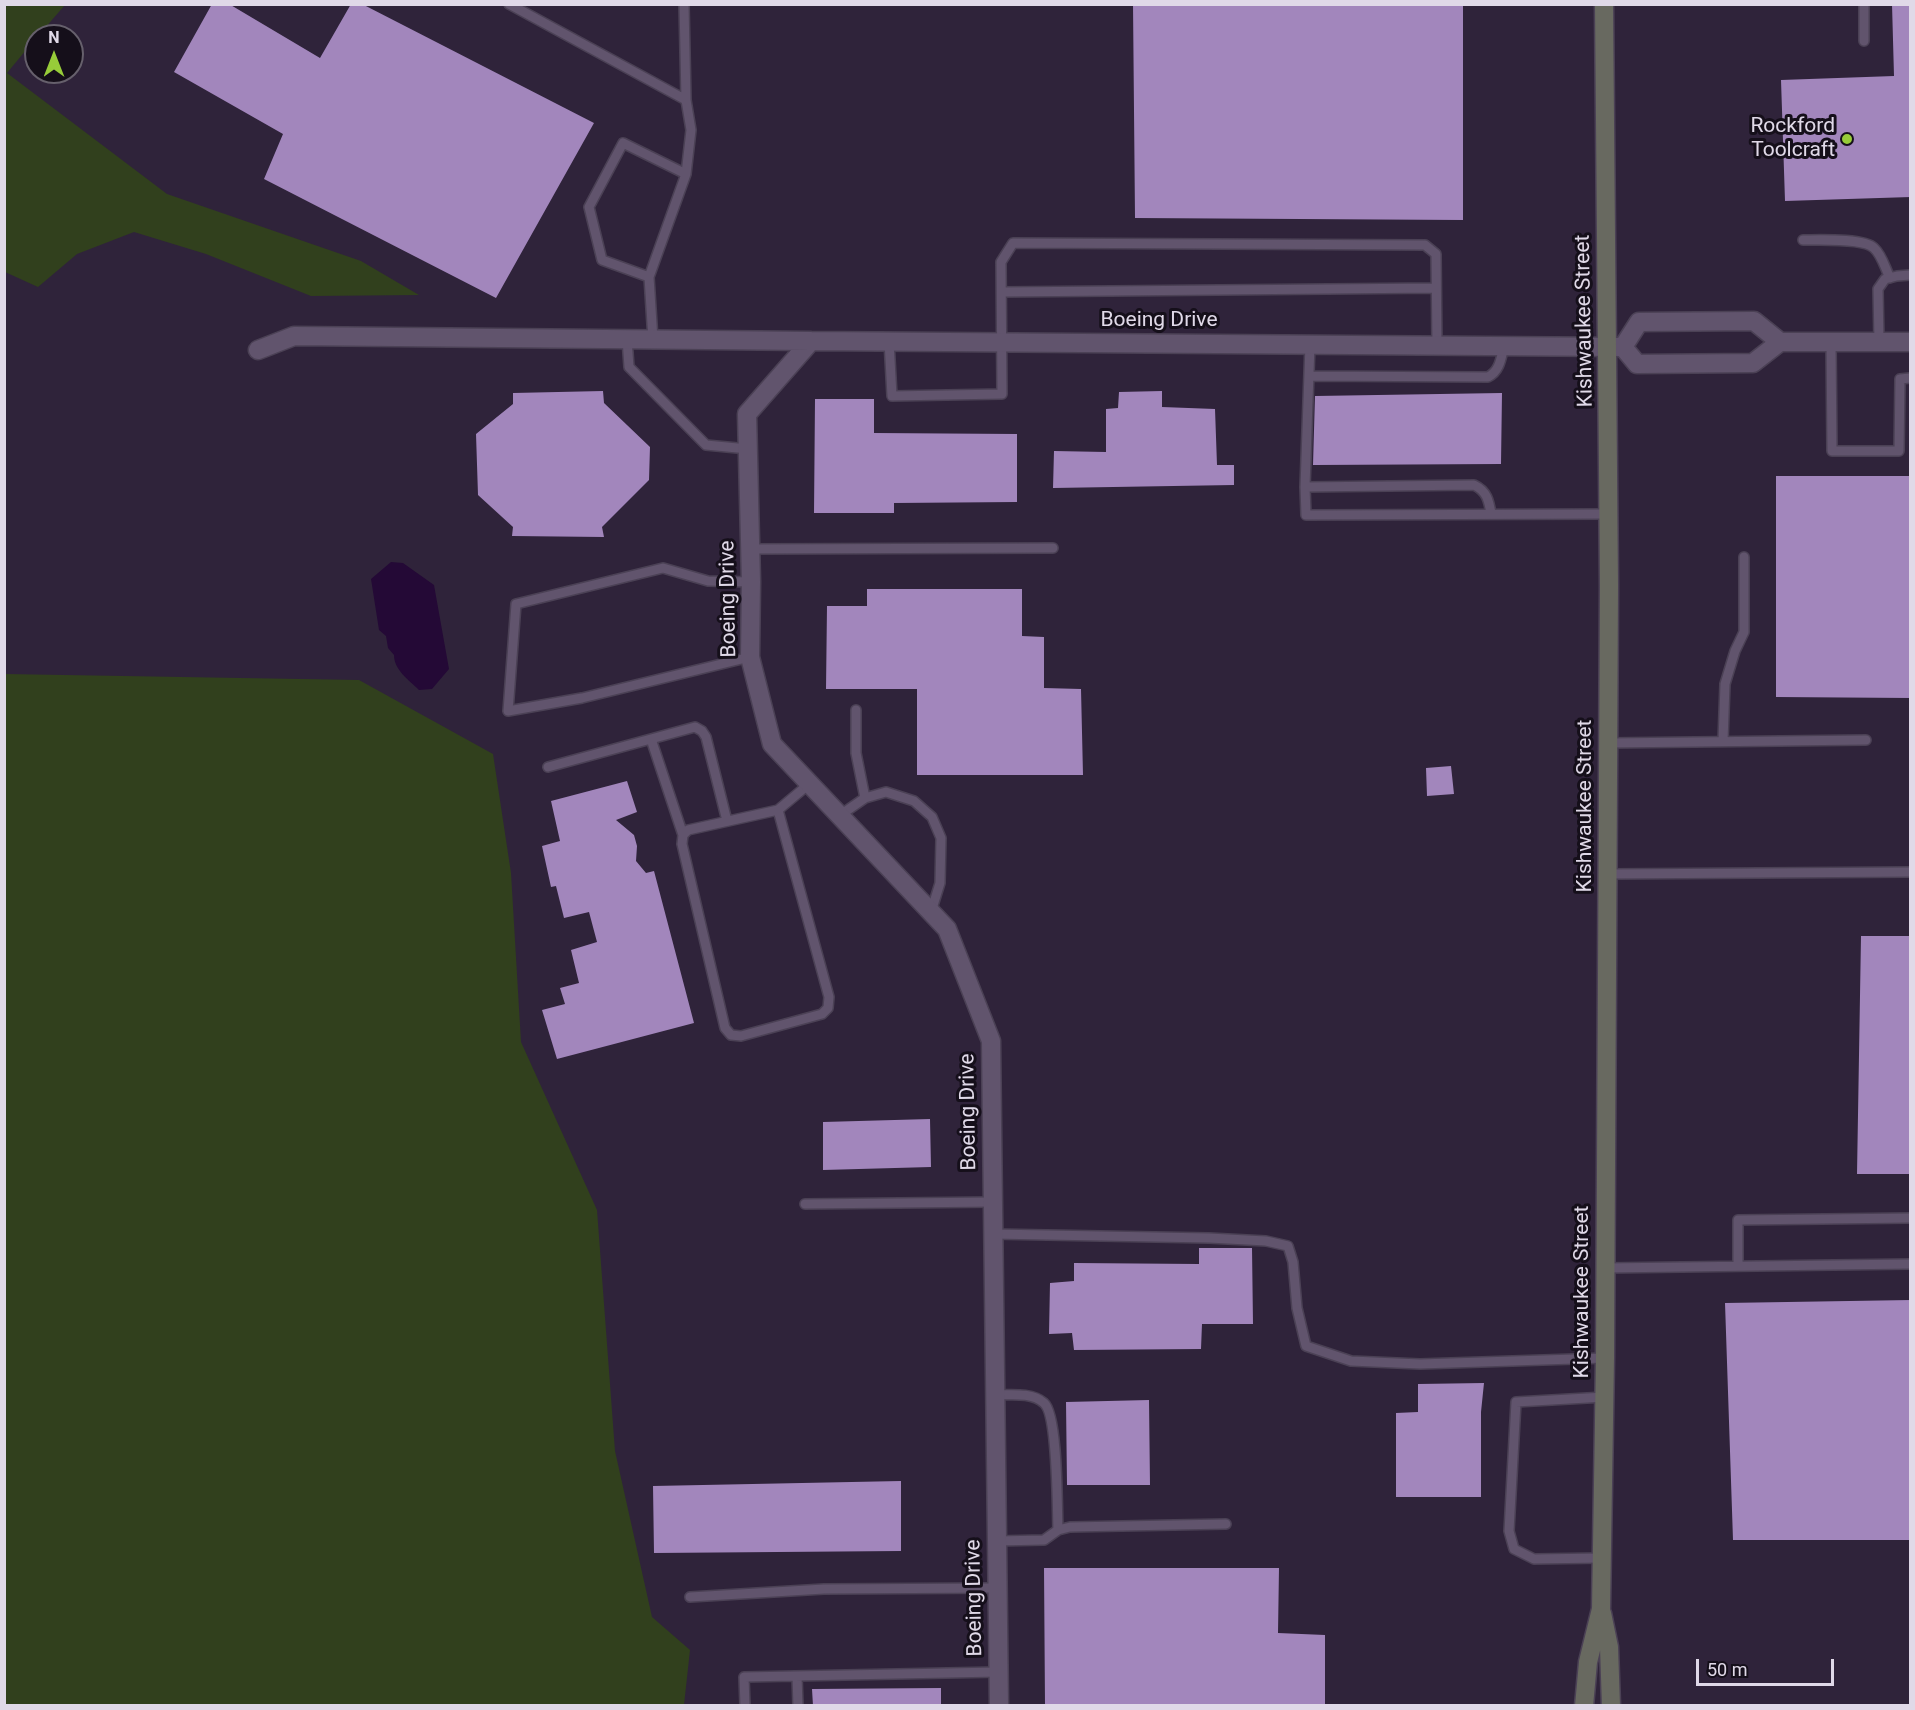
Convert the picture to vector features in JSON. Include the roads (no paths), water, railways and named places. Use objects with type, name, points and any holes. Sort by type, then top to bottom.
[{"type":"street","name":"Kishwaukee Street","points":[[1604,4],[1616,347],[1609,514],[1606,1268],[1601,1558],[1601,1609],[1610,1647],[1611,1706]]},
{"type":"street","points":[[1780,342],[1753,363],[1637,364],[1616,347],[1639,322],[1754,321],[1780,342],[1911,342]]},
{"type":"street","points":[[258,350],[294,336],[810,341]]},
{"type":"street","name":"Boeing Drive","points":[[999,1706],[991,1041],[947,929],[772,744],[750,657],[751,582],[747,414],[810,341],[1616,347]]},
{"type":"street","name":"Kishwaukee Street","points":[[1584,1706],[1588,1662],[1601,1609]]},
{"type":"lane","points":[[509,4],[686,100]]},
{"type":"lane","points":[[653,340],[649,277],[686,174],[691,130],[686,100],[684,4]]},
{"type":"lane","points":[[1864,4],[1864,41]]},
{"type":"lane","points":[[649,277],[602,260],[590,207],[623,143],[686,174]]},
{"type":"lane","points":[[1803,240],[1872,245],[1879,252],[1890,278]]},
{"type":"lane","points":[[889,341],[892,396],[1002,394],[1001,262],[1013,243],[1425,245],[1436,254],[1437,346]]},
{"type":"lane","points":[[1880,342],[1878,289],[1885,279],[1911,276]]},
{"type":"lane","points":[[1002,292],[1436,288]]},
{"type":"lane","points":[[627,339],[629,367],[706,445],[748,449]]},
{"type":"lane","points":[[1831,343],[1832,451],[1899,451],[1900,379],[1911,378]]},
{"type":"lane","points":[[1310,344],[1306,520],[1491,514],[1609,514]]},
{"type":"lane","points":[[1309,376],[1488,377],[1498,367],[1504,346]]},
{"type":"lane","points":[[1305,487],[1474,484],[1488,497],[1491,514]]},
{"type":"lane","points":[[750,549],[1053,548]]},
{"type":"lane","points":[[1724,741],[1725,684],[1735,651],[1744,632],[1744,557]]},
{"type":"lane","points":[[750,657],[582,698],[508,711],[516,604],[663,568],[708,581],[751,582]]},
{"type":"lane","points":[[856,710],[856,753],[865,798]]},
{"type":"lane","points":[[548,767],[694,727],[702,731],[706,737],[727,821]]},
{"type":"lane","points":[[651,739],[683,835],[682,844],[725,1029],[731,1035],[741,1036],[822,1014],[828,1008],[829,997],[778,810]]},
{"type":"lane","points":[[1609,743],[1866,740]]},
{"type":"lane","points":[[683,835],[688,830],[778,810],[809,784]]},
{"type":"lane","points":[[839,816],[865,798],[886,792],[914,801],[932,817],[941,838],[940,883],[931,912]]},
{"type":"lane","points":[[1608,874],[1911,872]]},
{"type":"lane","points":[[805,1204],[993,1202]]},
{"type":"lane","points":[[1738,1265],[1738,1220],[1911,1218]]},
{"type":"lane","points":[[993,1234],[1209,1238],[1266,1241],[1288,1246],[1293,1262],[1297,1308],[1306,1346],[1351,1361],[1420,1364],[1605,1358]]},
{"type":"lane","points":[[1606,1268],[1911,1264]]},
{"type":"lane","points":[[995,1395],[1023,1395],[1036,1398],[1046,1404],[1053,1421],[1058,1530]]},
{"type":"lane","points":[[1601,1558],[1534,1559],[1514,1549],[1509,1531],[1516,1402],[1605,1396]]},
{"type":"lane","points":[[997,1541],[1044,1540],[1058,1530],[1070,1527],[1226,1524]]},
{"type":"lane","points":[[690,1597],[824,1589],[997,1588]]},
{"type":"lane","points":[[745,1706],[744,1677],[998,1672]]},
{"type":"lane","points":[[797,1676],[798,1706]]},
{"type":"place","name":"Rockford Toolcraft","points":[[1847,139]]}]
